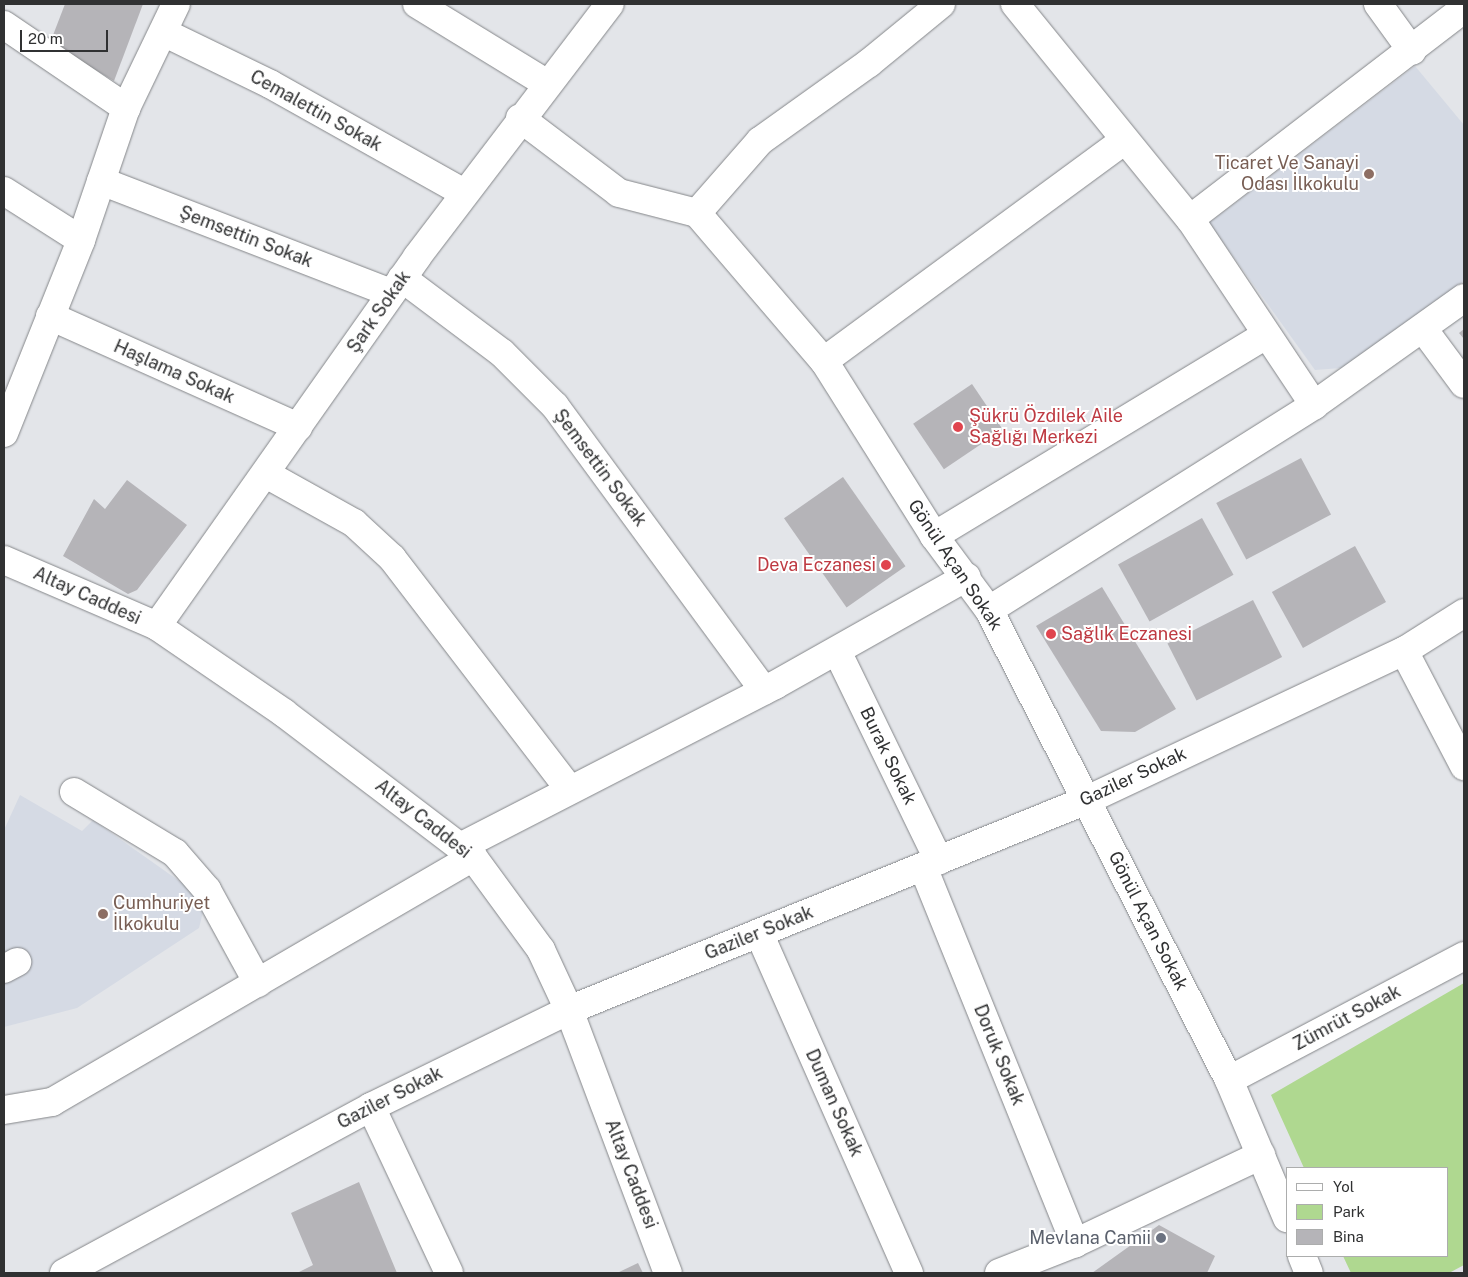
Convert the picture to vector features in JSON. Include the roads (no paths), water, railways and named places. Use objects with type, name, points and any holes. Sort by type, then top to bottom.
[{"type":"street","points":[[4,433],[81,240],[126,108],[165,33],[176,4]]},
{"type":"street","points":[[417,4],[546,83]]},
{"type":"street","name":"Şark Sokak","points":[[157,626],[464,194],[546,83],[610,4]]},
{"type":"street","points":[[520,118],[619,193],[697,213],[760,141],[869,63],[941,4]]},
{"type":"street","points":[[1015,4],[1190,219],[1314,405]]},
{"type":"street","points":[[1378,4],[1412,51]]},
{"type":"street","points":[[1190,219],[1412,51],[1464,9]]},
{"type":"street","points":[[4,25],[126,108]]},
{"type":"street","name":"Cemalettin Sokak","points":[[165,33],[270,84],[464,194]]},
{"type":"street","points":[[824,361],[1124,140]]},
{"type":"street","name":"Şemsettin Sokak","points":[[101,181],[397,286],[502,353],[555,406],[764,690]]},
{"type":"street","points":[[4,191],[81,240]]},
{"type":"street","name":"Gönül Açan Sokak","points":[[697,213],[824,361],[934,536],[967,577],[989,610],[1229,1080],[1286,1216]]},
{"type":"street","points":[[989,610],[1314,405],[1424,330],[1464,298]]},
{"type":"street","name":"Haşlama Sokak","points":[[50,316],[298,427]]},
{"type":"street","points":[[1424,330],[1464,384]]},
{"type":"street","points":[[934,536],[1266,335]]},
{"type":"street","points":[[266,474],[354,523],[392,558],[569,789]]},
{"type":"street","name":"Altay Caddesi","points":[[4,560],[157,626],[284,713],[468,852],[541,950],[569,1010],[668,1273]]},
{"type":"street","points":[[4,1110],[52,1102],[258,983],[569,789],[764,690],[967,577]]},
{"type":"street","name":"Gaziler Sokak","points":[[64,1273],[371,1107],[569,1010],[1087,800],[1404,650],[1464,613]]},
{"type":"street","points":[[1404,650],[1464,766]]},
{"type":"street","name":"Burak Sokak","points":[[837,651],[931,864]]},
{"type":"street","points":[[74,792],[175,853],[208,890],[258,983]]},
{"type":"street","name":"Doruk Sokak","points":[[931,864],[1075,1243]]},
{"type":"street","name":"Duman Sokak","points":[[759,933],[908,1273]]},
{"type":"street","name":"Zümrüt Sokak","points":[[1229,1080],[1464,956]]},
{"type":"street","points":[[371,1107],[448,1273]]},
{"type":"street","points":[[1006,1272],[1075,1243],[1261,1154]]},
{"type":"street","points":[[1302,1257],[1309,1273]]},
{"type":"place","name":"Ticaret Ve Sanayi Odası İlkokulu","points":[[1369,174]]},
{"type":"place","name":"Şükrü Özdilek Aile Sağlığı Merkezi","points":[[958,427]]},
{"type":"place","name":"Deva Eczanesi","points":[[886,565]]},
{"type":"place","name":"Sağlık Eczanesi","points":[[1051,634]]},
{"type":"place","name":"Cumhuriyet İlkokulu","points":[[103,914]]},
{"type":"place","name":"Mevlana Camii","points":[[1161,1238]]}]
